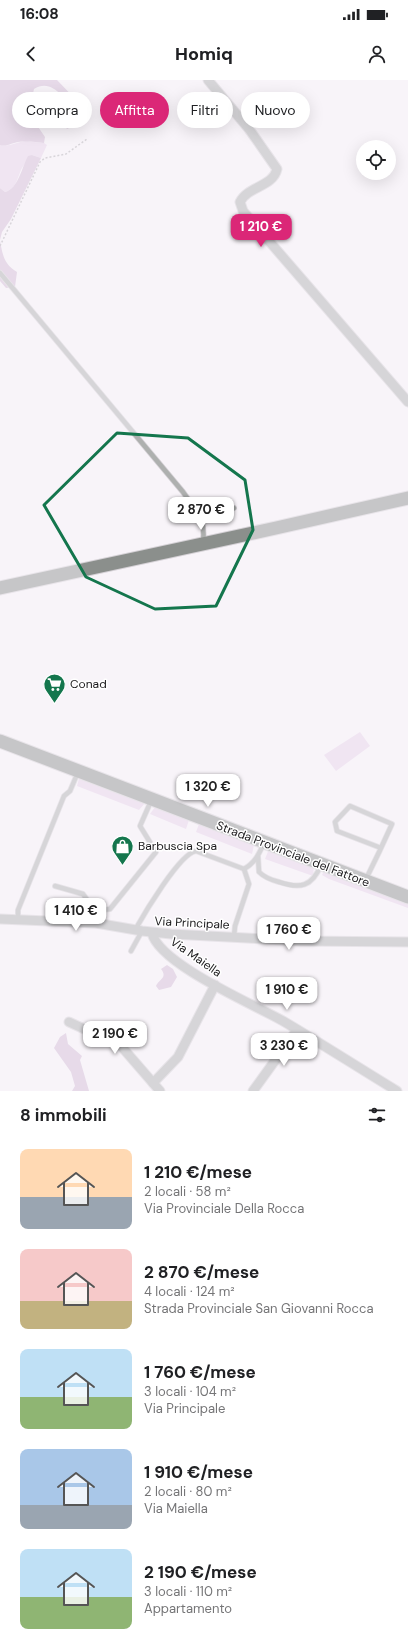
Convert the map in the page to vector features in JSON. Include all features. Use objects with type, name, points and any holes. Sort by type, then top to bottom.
[{"type":"main road","points":[[0,588],[408,498]]},
{"type":"main road","name":"Strada Provinciale del Fattore","points":[[0,741],[408,897]]},
{"type":"street","points":[[208,80],[249,129],[277,169],[276,175],[269,181],[243,196],[240,202],[243,211],[408,402]]},
{"type":"street","name":"Via Principale","points":[[0,919],[93,923],[152,933],[349,942],[408,942]]},
{"type":"street","name":"Via Maiella","points":[[152,933],[153,937],[165,952],[215,985],[297,1030],[397,1091]]},
{"type":"street","points":[[153,1083],[178,1057],[215,985]]},
{"type":"street","points":[[69,1022],[121,1046],[160,1091]]},
{"type":"street","points":[[253,1091],[297,1030]]},
{"type":"lane","points":[[0,272],[164,468],[200,517],[205,529],[202,544]]},
{"type":"lane","points":[[200,517],[234,508]]},
{"type":"lane","points":[[18,919],[18,910],[64,796],[70,791],[78,771]]},
{"type":"lane","points":[[95,911],[110,909],[156,852],[140,826],[151,800]]},
{"type":"lane","points":[[365,881],[381,848],[392,824],[350,806],[337,818],[335,822],[338,831],[381,848]]},
{"type":"lane","points":[[130,951],[138,930],[157,894],[183,859],[191,852],[196,852],[244,869],[250,866],[258,856],[264,843]]},
{"type":"lane","points":[[258,856],[259,872],[265,878],[293,887],[306,885],[312,881],[317,876],[321,864]]},
{"type":"lane","points":[[234,937],[235,926],[249,884],[244,869]]},
{"type":"lane","points":[[55,886],[83,894],[95,911],[93,923]]},
{"type":"path","points":[[0,246],[40,162],[45,158],[66,154],[87,139]]},
{"type":"highlighted area","points":[[117,433],[188,438],[245,480],[253,530],[216,606],[155,609],[86,577],[44,505]]},
{"type":"shaded area","points":[[0,80],[57,80],[69,92],[58,92],[49,86],[42,86],[34,89],[33,92],[12,92],[12,128],[39,128],[45,137],[44,143],[16,142],[7,145],[0,145]]},
{"type":"shaded area","points":[[26,141],[44,143],[47,145],[41,158],[32,155],[22,168],[12,189],[5,192],[0,188],[0,145],[10,145]]},
{"type":"shaded area","points":[[32,155],[41,158],[11,219],[2,232],[0,240],[0,188],[5,192],[13,187],[28,156]]},
{"type":"shaded area","points":[[0,241],[7,263],[17,272],[15,287],[6,288],[0,281]]},
{"type":"shaded area","points":[[360,732],[370,746],[336,771],[324,755]]},
{"type":"shaded area","points":[[79,778],[145,803],[139,810],[77,786]]},
{"type":"shaded area","points":[[155,807],[189,820],[186,829],[150,814]]},
{"type":"shaded area","points":[[199,824],[254,845],[252,854],[196,832]]},
{"type":"shaded area","points":[[269,849],[314,867],[313,876],[265,859]]},
{"type":"shaded area","points":[[324,871],[408,902],[408,908],[329,879],[322,875]]},
{"type":"shaded area","points":[[167,965],[173,969],[177,977],[171,987],[159,990],[156,986],[164,974],[161,969]]},
{"type":"shaded area","points":[[66,1033],[68,1044],[82,1056],[80,1060],[89,1091],[72,1091],[75,1086],[71,1072],[54,1048],[60,1037]]},
{"type":"place","name":"Conad","points":[[55,704]]},
{"type":"place","name":"Barbuscia Spa","points":[[122,866]]}]
